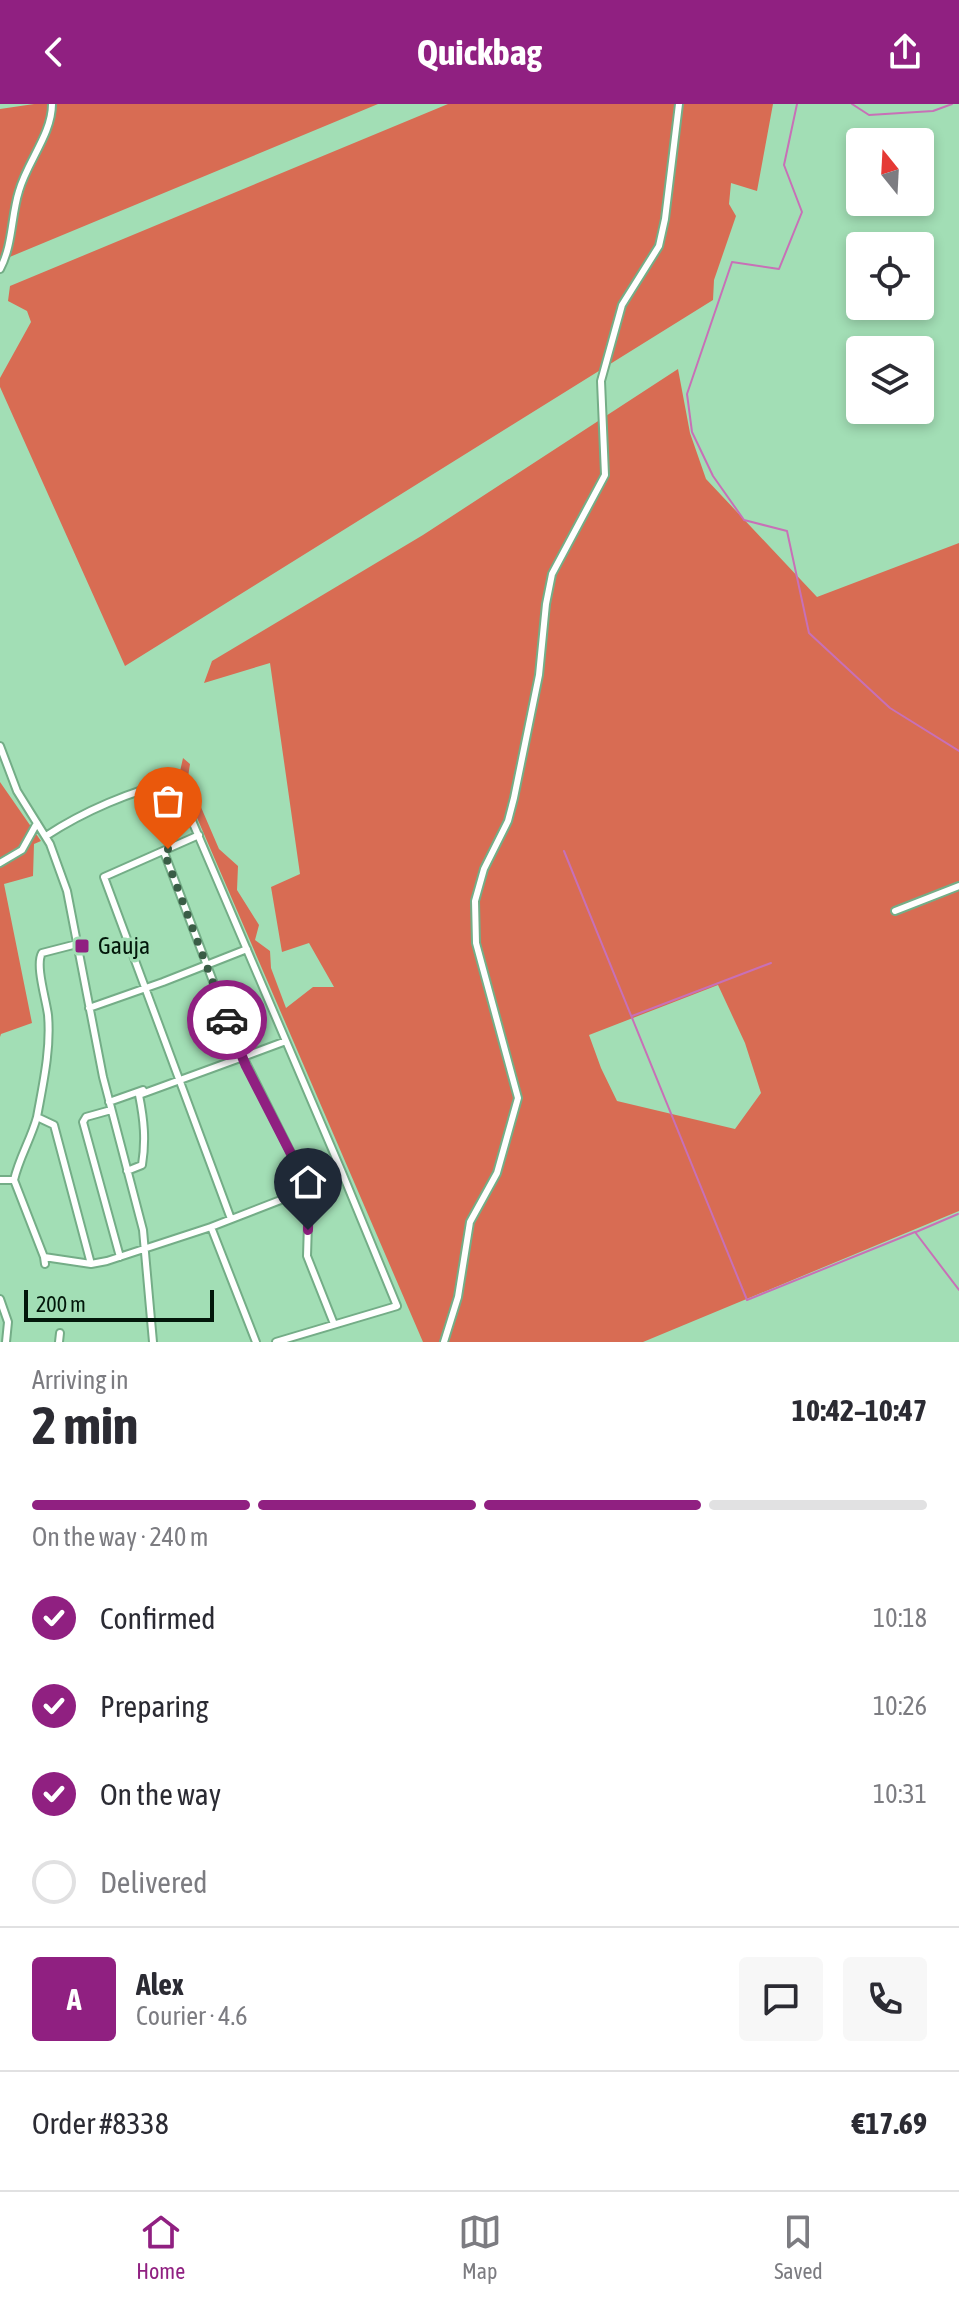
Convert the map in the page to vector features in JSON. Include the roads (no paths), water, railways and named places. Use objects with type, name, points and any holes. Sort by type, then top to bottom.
[{"type":"street","points":[[0,269],[8,249],[20,186],[45,131],[52,104]]},
{"type":"street","points":[[444,1342],[458,1297],[470,1222],[497,1173],[518,1098],[476,943],[475,901],[484,869],[508,821],[514,798],[539,675],[552,574],[605,475],[601,381],[622,305],[659,246],[679,104]]},
{"type":"street","points":[[0,746],[17,791],[46,836],[67,891],[109,1102],[137,1203],[153,1342]]},
{"type":"street","points":[[46,836],[116,801],[175,781],[397,1306],[276,1342]]},
{"type":"street","points":[[0,863],[22,850],[37,823]]},
{"type":"street","points":[[199,835],[104,877],[231,1219]]},
{"type":"street","points":[[164,852],[242,1056],[309,1189],[307,1256],[334,1324]]},
{"type":"street","points":[[895,911],[959,886]]},
{"type":"street","points":[[77,944],[42,953],[38,960],[45,991],[48,1031],[37,1117],[14,1180],[44,1260],[91,1264],[120,1257],[211,1227],[309,1189],[341,1170]]},
{"type":"street","points":[[89,1008],[247,949]]},
{"type":"street","points":[[127,1171],[142,1165],[145,1145],[139,1095],[286,1040]]},
{"type":"street","points":[[109,1102],[179,1079]]},
{"type":"street","points":[[111,1110],[86,1117],[83,1122],[120,1257]]},
{"type":"street","points":[[37,1117],[54,1125],[91,1264]]},
{"type":"street","points":[[0,1180],[14,1180]]},
{"type":"street","points":[[211,1227],[256,1342]]},
{"type":"street","points":[[0,1299],[8,1322],[6,1342]]},
{"type":"street","points":[[59,1342],[60,1333]]},
{"type":"waterway","points":[[797,104],[784,165],[802,212],[779,269],[732,262],[687,394],[692,432],[713,476],[744,520],[787,531],[809,633],[890,708],[959,751]]},
{"type":"waterway","points":[[852,104],[869,115],[933,111],[952,104]]},
{"type":"waterway","points":[[564,851],[747,1300],[915,1232],[959,1290]]},
{"type":"waterway","points":[[632,1016],[771,963]]},
{"type":"waterway","points":[[916,1232],[958,1214]]},
{"type":"place","name":"Gauja","points":[[82,946]]}]
